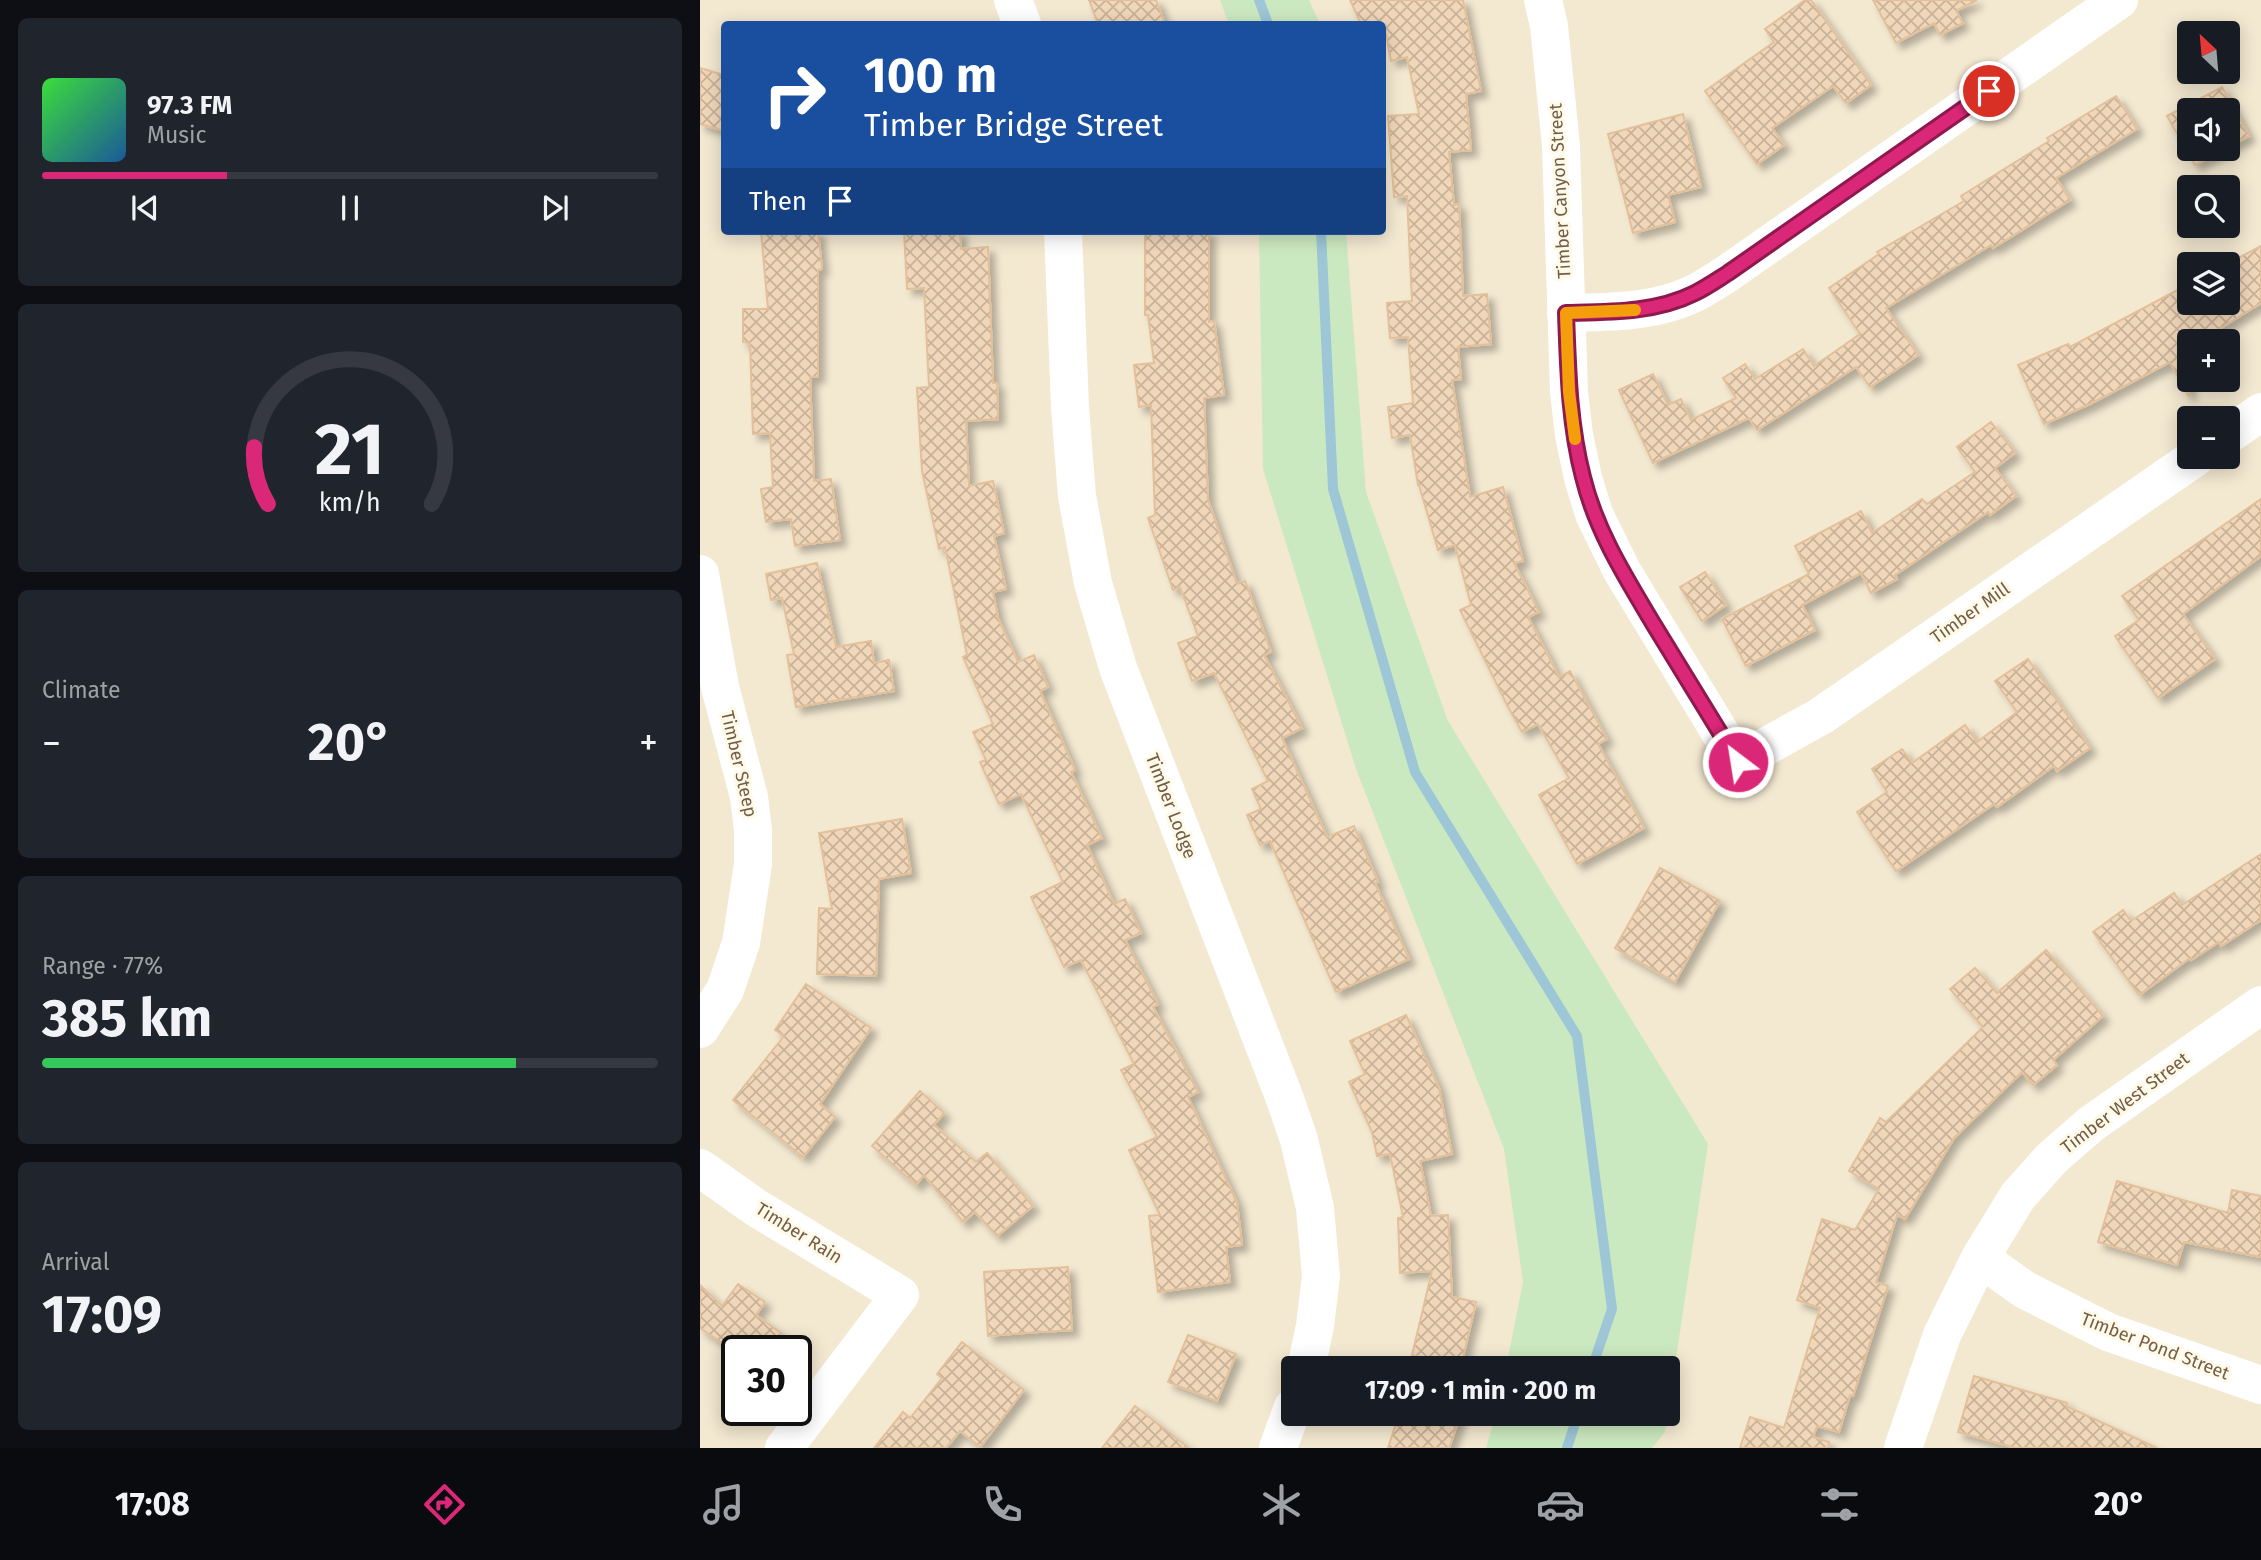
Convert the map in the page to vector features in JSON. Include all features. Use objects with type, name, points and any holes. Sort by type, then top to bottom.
[{"type":"street","points":[[1013,0],[1021,21]]},
{"type":"street","name":"Timber Canyon Street","points":[[1543,0],[1549,26],[1561,146],[1569,392],[1583,478],[1594,514],[1622,571],[1738,762]]},
{"type":"street","points":[[1566,313],[1616,312],[1656,307],[1694,294],[2119,0]]},
{"type":"street","name":"Timber Lodge","points":[[1063,235],[1070,407],[1077,496],[1093,583],[1118,668],[1285,1099],[1298,1140],[1315,1208],[1321,1276],[1309,1356]]},
{"type":"street","points":[[2240,427],[2261,412]]},
{"type":"street","name":"Timber Mill","points":[[1738,762],[1821,716],[2179,469]]},
{"type":"street","name":"Timber Steep","points":[[700,574],[720,687],[749,797],[753,864],[741,943],[725,990],[700,1029]]},
{"type":"street","name":"Timber West Street","points":[[1903,1448],[1942,1335],[1980,1258],[2018,1196],[2052,1158],[2091,1124],[2261,1005]]},
{"type":"street","name":"Timber Rain","points":[[700,1168],[755,1207],[900,1295],[784,1448]]},
{"type":"street","name":"Timber Pond Street","points":[[1980,1258],[2025,1290],[2108,1332],[2261,1385]]},
{"type":"street","points":[[1278,1448],[1286,1426]]},
{"type":"shaded area","points":[[700,0],[2261,0],[2261,1448],[700,1448]]},
{"type":"green space","points":[[1220,0],[1309,0],[1319,21],[1228,21]]},
{"type":"green space","points":[[1259,235],[1346,235],[1366,492],[1448,721],[1708,1144],[1676,1356],[1508,1356],[1523,1282],[1504,1149],[1356,769],[1263,469]]},
{"type":"green space","points":[[1492,1426],[1666,1426],[1665,1432],[1652,1448],[1486,1448]]},
{"type":"building","points":[[1089,0],[1156,0],[1164,21],[1097,21]]},
{"type":"building","points":[[1350,0],[1463,0],[1481,91],[1466,94],[1471,150],[1449,152],[1454,205],[1459,204],[1463,296],[1487,294],[1491,344],[1458,347],[1461,379],[1452,380],[1470,497],[1503,487],[1523,561],[1514,563],[1539,612],[1528,617],[1559,677],[1570,671],[1607,739],[1598,744],[1644,828],[1577,864],[1539,795],[1569,778],[1538,724],[1522,732],[1507,705],[1460,610],[1471,605],[1455,545],[1438,550],[1418,485],[1410,435],[1392,438],[1388,407],[1413,403],[1408,337],[1390,338],[1387,303],[1412,301],[1407,196],[1394,197],[1388,116],[1419,114],[1407,57],[1391,61],[1386,21],[1360,21]]},
{"type":"building","points":[[1805,0],[1811,0],[1871,85],[1846,103],[1833,86],[1772,128],[1784,145],[1757,164],[1705,91],[1774,42],[1765,29]]},
{"type":"building","points":[[1873,0],[1977,0],[1956,11],[1963,23],[1940,35],[1934,23],[1896,43]]},
{"type":"building","points":[[700,68],[721,74],[721,130],[700,124]]},
{"type":"building","points":[[2222,87],[2228,98],[2201,98]]},
{"type":"building","points":[[2116,96],[2137,129],[2056,178],[2070,200],[1993,248],[1991,245],[1886,308],[1918,355],[1870,387],[1856,367],[1757,430],[1749,418],[1653,463],[1619,390],[1653,374],[1668,405],[1681,399],[1691,420],[1736,398],[1723,378],[1745,364],[1755,379],[1803,349],[1814,366],[1860,334],[1829,288],[1879,254],[1877,252],[1964,201],[1961,196],[2049,141],[2047,138]]},
{"type":"building","points":[[2177,111],[2177,134],[2167,116]]},
{"type":"building","points":[[1683,114],[1701,187],[1668,195],[1675,222],[1633,233],[1608,134]]},
{"type":"building","points":[[2240,120],[2249,136],[2240,141]]},
{"type":"building","points":[[761,235],[818,235],[822,269],[818,270],[818,377],[810,377],[814,481],[831,479],[840,540],[795,546],[791,519],[766,522],[761,489],[773,487],[770,433],[753,434],[750,343],[743,342],[743,309],[768,309]]},
{"type":"building","points":[[904,235],[960,235],[961,249],[988,247],[993,383],[997,383],[998,419],[966,421],[969,486],[993,481],[1004,533],[994,536],[1006,589],[993,592],[998,618],[1018,662],[1034,655],[1048,687],[1040,691],[1075,770],[1071,772],[1102,838],[1087,845],[1114,904],[1125,899],[1141,933],[1125,940],[1158,1004],[1153,1007],[1198,1092],[1188,1097],[1237,1203],[1242,1245],[1226,1247],[1230,1282],[1158,1292],[1149,1216],[1160,1215],[1129,1150],[1157,1137],[1121,1070],[1134,1064],[1081,960],[1064,967],[1031,897],[1063,882],[1021,794],[999,804],[980,762],[986,760],[973,732],[993,724],[963,657],[967,655],[945,547],[939,549],[922,471],[917,388],[929,387],[924,288],[907,289]]},
{"type":"building","points":[[1145,235],[1209,235],[1209,322],[1214,321],[1224,395],[1204,398],[1208,500],[1237,584],[1245,581],[1271,652],[1264,655],[1302,728],[1282,738],[1327,837],[1354,826],[1378,882],[1375,883],[1409,959],[1336,992],[1270,841],[1260,845],[1247,815],[1261,809],[1252,789],[1268,781],[1214,673],[1192,681],[1178,643],[1198,636],[1180,587],[1173,590],[1148,518],[1155,515],[1151,405],[1139,407],[1134,365],[1154,363],[1148,315],[1145,315]]},
{"type":"building","points":[[2261,246],[2261,303],[2219,329],[2177,329],[2177,375],[2170,362],[2090,404],[2044,424],[2018,365],[2068,344],[2070,347],[2177,290],[2177,315],[2240,315],[2240,257]]},
{"type":"building","points":[[1991,422],[2015,453],[1995,468],[2016,496],[1895,575],[1897,579],[1871,593],[1861,573],[1802,605],[1815,630],[1746,666],[1722,619],[1809,574],[1795,546],[1861,511],[1872,533],[1922,499],[1927,504],[1975,472],[1957,447]]},
{"type":"building","points":[[2261,499],[2261,556],[2183,614],[2215,659],[2158,698],[2115,636],[2139,620],[2122,596]]},
{"type":"building","points":[[817,563],[836,647],[871,641],[874,663],[889,660],[894,691],[796,707],[787,655],[794,654],[782,598],[771,600],[766,574]]},
{"type":"building","points":[[1705,572],[1726,605],[1702,621],[1680,587]]},
{"type":"building","points":[[2028,659],[2090,748],[2057,771],[2054,766],[1997,807],[1994,804],[1896,871],[1857,812],[1887,792],[1872,769],[1902,749],[1912,763],[1965,725],[1977,742],[2017,712],[1995,681]]},
{"type":"building","points":[[902,819],[911,873],[879,879],[876,976],[817,974],[819,908],[832,909],[819,833]]},
{"type":"building","points":[[2261,854],[2261,920],[2221,946],[2219,942],[2191,960],[2190,958],[2139,995],[2093,932],[2123,910],[2131,921],[2174,893],[2182,905]]},
{"type":"building","points":[[1660,868],[1720,901],[1675,982],[1615,948]]},
{"type":"building","points":[[2046,950],[2103,1016],[2053,1060],[2057,1065],[2033,1085],[2022,1072],[1954,1138],[1905,1219],[1897,1215],[1876,1282],[1888,1286],[1853,1396],[1850,1395],[1839,1432],[1817,1426],[1813,1437],[1829,1442],[1828,1448],[1740,1448],[1750,1417],[1784,1428],[1820,1308],[1797,1300],[1822,1219],[1855,1230],[1879,1189],[1849,1171],[1880,1118],[1886,1122],[1983,1027],[1950,989],[1975,968],[1997,993]]},
{"type":"building","points":[[806,984],[871,1028],[820,1104],[835,1117],[803,1157],[733,1100],[784,1036],[775,1030]]},
{"type":"building","points":[[1406,1015],[1439,1088],[1452,1154],[1420,1161],[1431,1216],[1448,1215],[1452,1297],[1476,1302],[1463,1356],[1412,1355],[1432,1271],[1400,1273],[1398,1218],[1403,1217],[1390,1154],[1377,1156],[1372,1132],[1349,1082],[1365,1074],[1350,1041]]},
{"type":"building","points":[[920,1091],[944,1113],[934,1125],[976,1162],[987,1153],[1033,1206],[997,1236],[975,1212],[963,1222],[924,1175],[916,1185],[872,1146]]},
{"type":"building","points":[[2117,1181],[2228,1213],[2232,1190],[2261,1196],[2261,1257],[2184,1242],[2177,1265],[2098,1242]]},
{"type":"building","points":[[1068,1267],[1072,1330],[988,1336],[984,1272]]},
{"type":"building","points":[[738,1284],[765,1302],[756,1315],[781,1333],[721,1335],[721,1342],[700,1328],[700,1285],[722,1306]]},
{"type":"building","points":[[1188,1335],[1236,1354],[1217,1401],[1168,1382]]},
{"type":"building","points":[[962,1342],[1024,1390],[980,1447],[960,1431],[946,1448],[874,1448],[903,1412],[910,1418],[942,1378],[937,1374]]},
{"type":"building","points":[[1974,1376],[2067,1403],[2066,1406],[2157,1448],[2016,1448],[1958,1432]]},
{"type":"building","points":[[1135,1406],[1189,1448],[1102,1448]]},
{"type":"building","points":[[1395,1426],[1457,1426],[1449,1448],[1388,1448]]},
{"type":"waterway","points":[[1259,0],[1267,21]]},
{"type":"waterway","points":[[1321,235],[1333,489],[1415,772],[1577,1036],[1612,1309],[1596,1356]]},
{"type":"waterway","points":[[1567,1448],[1574,1426]]},
{"type":"slow traffic","points":[[1575,439],[1569,392],[1566,313],[1635,310]]},
{"type":"route","points":[[1738,762],[1622,571],[1594,514],[1574,435],[1569,392],[1566,313],[1616,312],[1656,307],[1694,294],[1989,91]]}]
